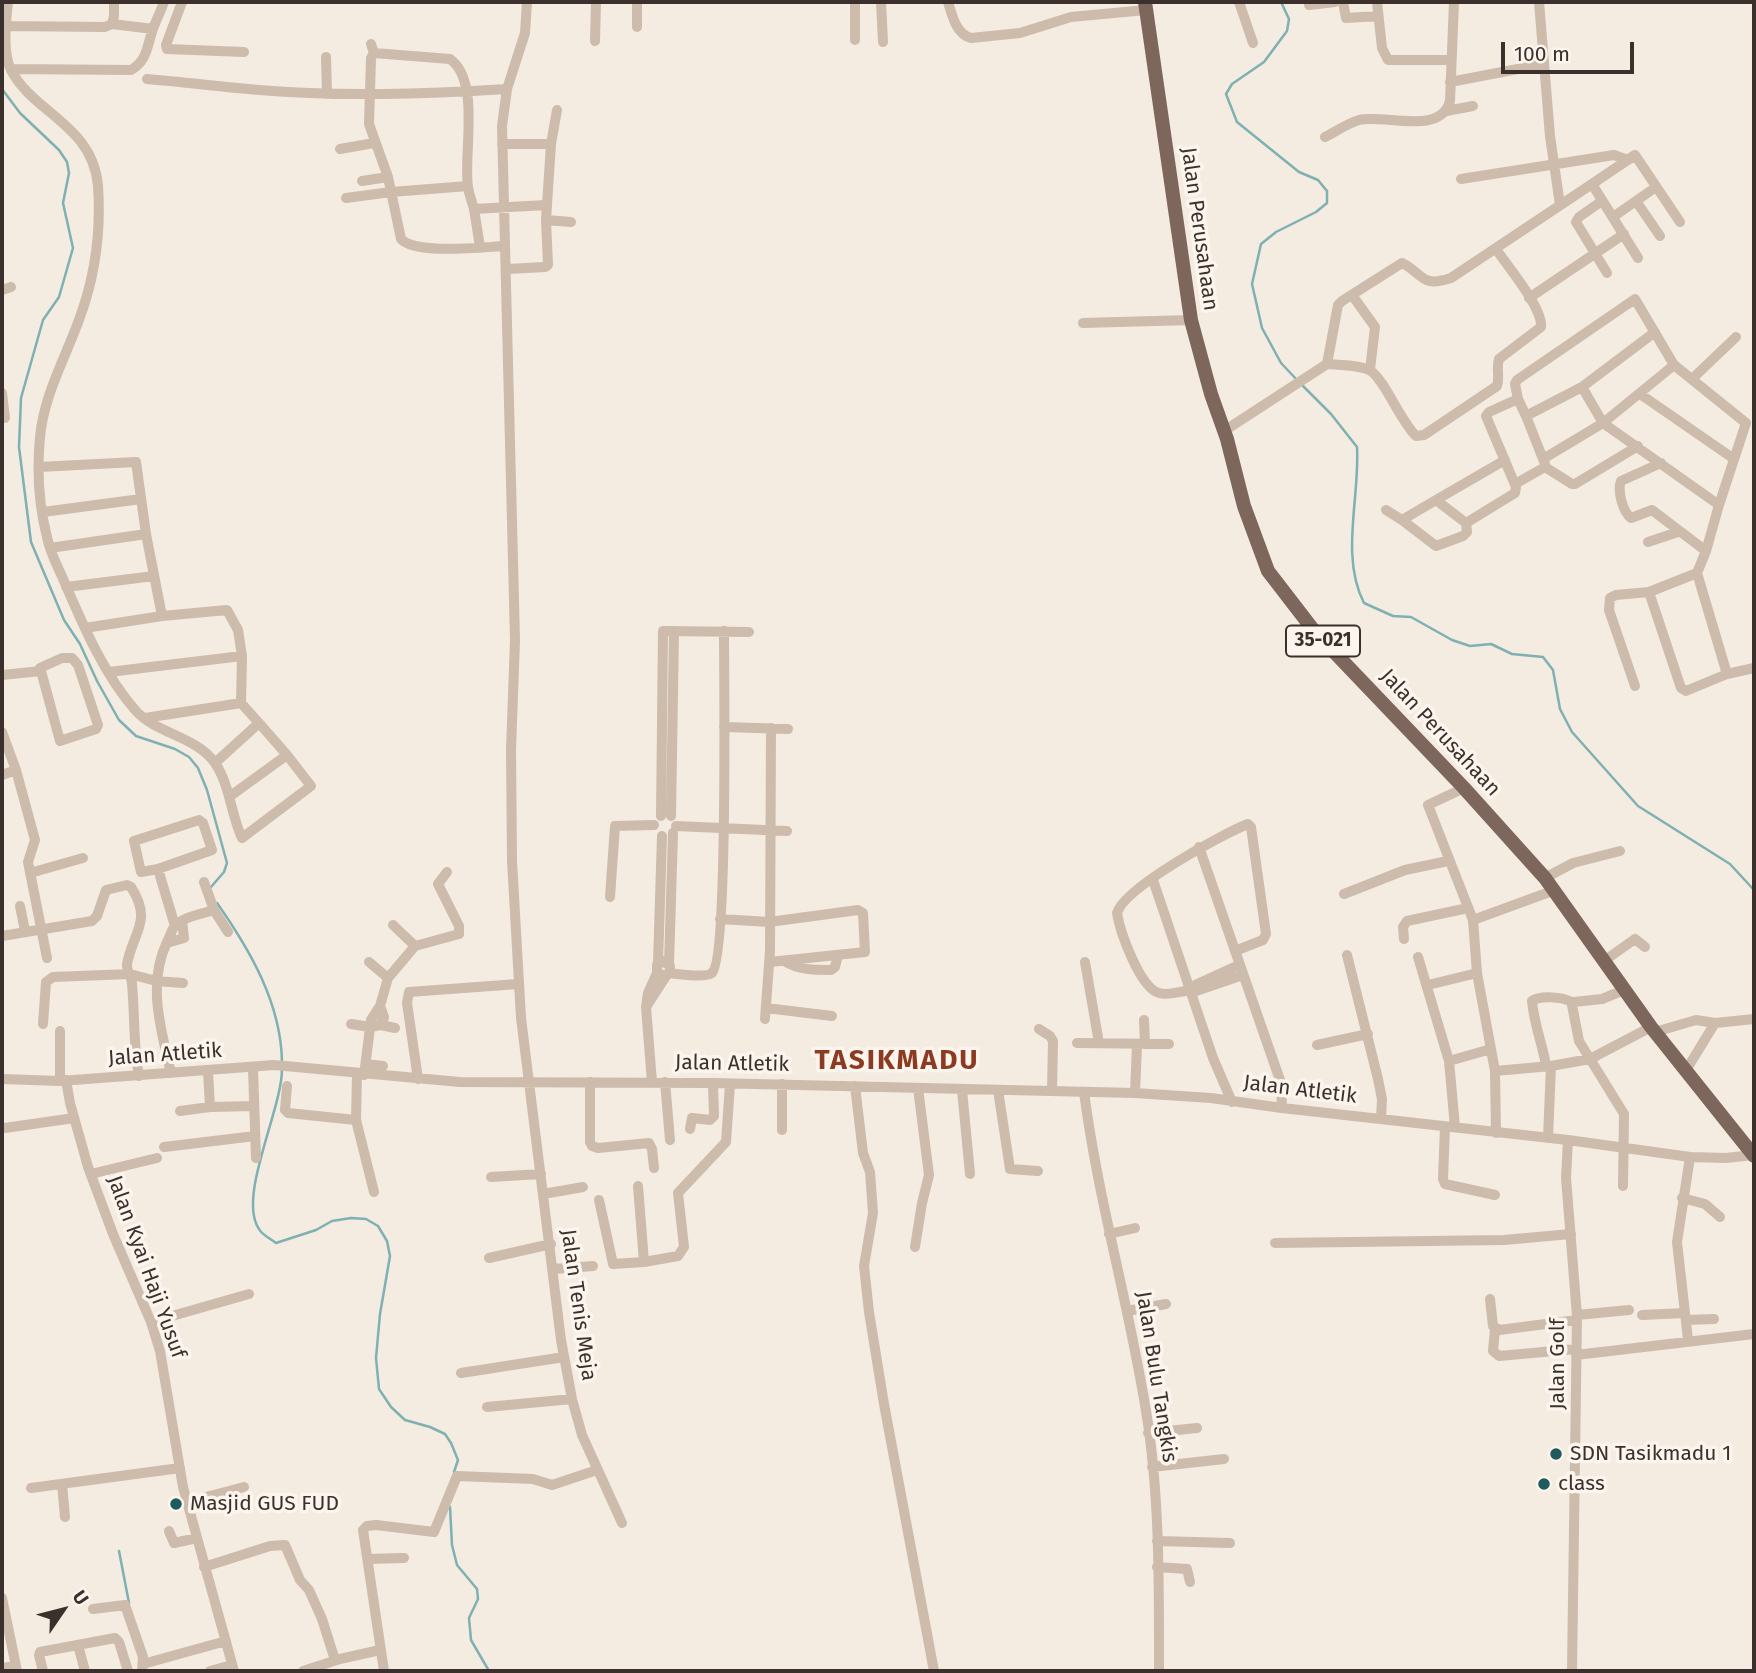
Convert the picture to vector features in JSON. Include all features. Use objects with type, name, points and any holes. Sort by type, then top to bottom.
[{"type":"main road","name":"Jalan Perusahaan","points":[[1145,6],[1191,320],[1252,534],[1268,571],[1315,632],[1464,788],[1555,890],[1685,1072],[1753,1155]]},
{"type":"street","points":[[8,2],[6,26],[11,69],[21,83],[58,116],[79,141],[94,168],[98,185],[99,229],[90,288],[49,391],[40,435],[39,467],[50,548],[85,628],[109,672],[136,711],[144,718],[196,746],[215,763],[241,836],[244,838],[311,786],[241,703],[242,656],[238,630],[228,610],[162,616],[85,628]]},
{"type":"street","points":[[112,24],[114,2]]},
{"type":"street","points":[[11,69],[131,69],[141,63],[147,52],[164,2]]},
{"type":"street","points":[[182,2],[166,45],[167,49],[244,52]]},
{"type":"street","name":"Jalan Tenis Meja","points":[[527,2],[524,37],[503,107],[502,144],[515,640],[511,750],[512,861],[518,984],[564,1357],[572,1399],[582,1434],[622,1523]]},
{"type":"street","points":[[596,2],[596,41]]},
{"type":"street","points":[[637,2],[637,27]]},
{"type":"street","points":[[855,2],[855,40]]},
{"type":"street","points":[[881,2],[883,42]]},
{"type":"street","points":[[948,2],[959,31],[965,37],[971,38],[1013,35],[1071,17],[1145,6]]},
{"type":"street","points":[[1084,2],[1088,15]]},
{"type":"street","points":[[1239,2],[1253,43]]},
{"type":"street","points":[[1309,5],[1335,2]]},
{"type":"street","points":[[1343,2],[1346,19],[1378,16]]},
{"type":"street","points":[[1377,2],[1382,48],[1388,60],[1450,61]]},
{"type":"street","points":[[1446,111],[1450,101],[1454,2]]},
{"type":"street","points":[[1539,2],[1560,205]]},
{"type":"street","points":[[6,26],[105,27],[112,24],[153,29]]},
{"type":"street","points":[[480,247],[468,186],[468,92],[455,63],[450,59],[372,48],[369,124],[388,177],[401,239],[407,245],[428,247],[480,247],[505,246]]},
{"type":"street","points":[[326,57],[327,94]]},
{"type":"street","points":[[1450,82],[1544,64]]},
{"type":"street","points":[[152,79],[327,94],[507,89]]},
{"type":"street","points":[[1325,137],[1359,120],[1416,122],[1437,117],[1446,111],[1473,106]]},
{"type":"street","points":[[507,269],[547,267],[546,205],[557,110]]},
{"type":"street","points":[[340,149],[374,143]]},
{"type":"street","points":[[502,144],[551,144]]},
{"type":"street","points":[[1461,179],[1614,155],[1628,160]]},
{"type":"street","points":[[1327,364],[1338,305],[1399,263],[1405,263],[1426,281],[1442,281],[1462,273],[1635,155],[1680,222]]},
{"type":"street","points":[[362,181],[388,177]]},
{"type":"street","points":[[1592,184],[1638,258]]},
{"type":"street","points":[[346,198],[468,186]]},
{"type":"street","points":[[1613,218],[1656,187]]},
{"type":"street","points":[[1602,201],[1576,222],[1607,273]]},
{"type":"street","points":[[1636,201],[1660,236]]},
{"type":"street","points":[[474,209],[546,205]]},
{"type":"street","points":[[546,220],[571,222]]},
{"type":"street","points":[[1530,298],[1624,234]]},
{"type":"street","points":[[1224,431],[1327,364],[1370,370],[1407,427],[1416,436],[1424,435],[1497,386],[1499,359],[1541,327],[1542,320],[1530,298],[1496,249]]},
{"type":"street","points":[[1352,295],[1375,327],[1370,370]]},
{"type":"street","points":[[1638,446],[1572,484],[1550,472],[1544,463],[1518,399],[1515,384],[1517,380],[1635,299],[1674,365],[1746,423],[1697,573],[1727,674]]},
{"type":"street","points":[[1083,323],[1191,320]]},
{"type":"street","points":[[1526,416],[1582,387],[1655,332]]},
{"type":"street","points":[[1692,379],[1736,337]]},
{"type":"street","points":[[1515,484],[1603,423],[1674,365]]},
{"type":"street","points":[[1582,387],[1603,423],[1719,505]]},
{"type":"street","points":[[2,393],[5,418]]},
{"type":"street","points":[[1640,394],[1734,459]]},
{"type":"street","points":[[1466,523],[1515,493],[1515,484],[1486,416],[1489,412],[1518,399]]},
{"type":"street","points":[[1402,520],[1505,460]]},
{"type":"street","points":[[39,467],[134,461],[138,464],[146,534],[162,616]]},
{"type":"street","points":[[1661,463],[1621,481],[1619,486],[1625,513],[1631,518],[1652,510],[1706,551]]},
{"type":"street","points":[[43,512],[141,499]]},
{"type":"street","points":[[1386,510],[1436,546],[1467,532],[1466,523],[1436,500]]},
{"type":"street","points":[[1648,542],[1678,532]]},
{"type":"street","points":[[50,548],[146,534]]},
{"type":"street","points":[[1635,686],[1609,603],[1610,598],[1649,592],[1697,573]]},
{"type":"street","points":[[66,587],[154,576]]},
{"type":"street","points":[[1649,592],[1681,688],[1690,691],[1727,674],[1754,668]]},
{"type":"street","points":[[652,1082],[646,1007],[650,986],[664,970],[668,631],[749,632]]},
{"type":"street","points":[[664,970],[706,975],[712,972],[716,965],[723,827],[723,631]]},
{"type":"street","points":[[109,672],[242,656]]},
{"type":"street","points":[[2,674],[40,670],[62,658],[75,660],[98,725],[96,729],[60,741],[40,670]]},
{"type":"street","points":[[144,718],[241,703]]},
{"type":"street","points":[[215,763],[259,723]]},
{"type":"street","points":[[724,727],[788,729]]},
{"type":"street","points":[[771,728],[770,962],[765,1014],[832,1016]]},
{"type":"street","points":[[2,732],[16,770],[35,840],[28,858],[47,958]]},
{"type":"street","points":[[229,797],[287,755]]},
{"type":"street","points":[[2,775],[16,770]]},
{"type":"street","points":[[1464,788],[1428,804],[1473,920],[1477,973],[1495,1071],[1496,1133]]},
{"type":"street","points":[[201,821],[212,850],[158,869],[141,872],[134,841],[201,821]]},
{"type":"street","points":[[1235,951],[1263,940],[1266,934],[1251,827],[1247,824],[1199,847],[1119,907],[1117,917],[1140,974],[1147,986],[1154,991],[1166,994],[1208,989],[1241,970]]},
{"type":"street","points":[[610,897],[615,826],[666,825],[787,831]]},
{"type":"street","points":[[1199,847],[1281,1083],[1282,1108]]},
{"type":"street","points":[[1545,878],[1573,863],[1620,851]]},
{"type":"street","points":[[30,873],[83,858]]},
{"type":"street","points":[[1343,894],[1405,870],[1448,860]]},
{"type":"street","points":[[158,869],[184,938],[167,943],[162,952],[156,981],[161,1028],[171,1073]]},
{"type":"street","points":[[374,1192],[356,1120],[362,1071],[375,1026],[373,1014],[380,1006],[388,978],[415,946],[459,934],[459,926],[438,884],[447,872]]},
{"type":"street","points":[[1153,880],[1213,1058],[1232,1102]]},
{"type":"street","points":[[204,882],[214,910],[228,932]]},
{"type":"street","points":[[2,936],[92,920],[97,916],[105,891],[131,887],[140,909],[140,931],[127,964],[139,1076]]},
{"type":"street","points":[[1473,920],[1555,890]]},
{"type":"street","points":[[20,906],[25,931]]},
{"type":"street","points":[[1404,939],[1403,927],[1409,920],[1468,908]]},
{"type":"street","points":[[178,924],[214,910]]},
{"type":"street","points":[[720,919],[769,922],[861,910],[866,950],[838,955],[835,967],[830,970],[794,967],[783,960],[770,962]]},
{"type":"street","points":[[393,926],[415,946]]},
{"type":"street","points":[[1604,961],[1635,939],[1645,947]]},
{"type":"street","points":[[1347,955],[1382,1099],[1381,1119]]},
{"type":"street","points":[[1419,957],[1422,975],[1428,985],[1449,1061],[1450,1127],[1443,1179],[1445,1184],[1495,1195]]},
{"type":"street","points":[[369,962],[388,978]]},
{"type":"street","points":[[1085,962],[1099,1044]]},
{"type":"street","points":[[1428,985],[1477,973]]},
{"type":"street","points":[[43,1024],[48,979],[53,977],[130,974],[156,981],[183,983]]},
{"type":"street","points":[[418,1079],[407,1003],[409,992],[518,984]]},
{"type":"street","points":[[1548,1139],[1548,1066],[1535,1027],[1532,1001],[1537,998],[1572,1002],[1602,999],[1624,989]]},
{"type":"street","points":[[1572,1002],[1576,1033],[1624,1114],[1623,1186]]},
{"type":"street","points":[[1495,1071],[1590,1059],[1653,1029],[1689,1021],[1705,1020],[1715,1023],[1750,1019]]},
{"type":"street","points":[[1135,1093],[1144,1020]]},
{"type":"street","points":[[1685,1072],[1715,1023]]},
{"type":"street","points":[[351,1024],[395,1028]]},
{"type":"street","points":[[1039,1029],[1052,1039],[1052,1091]]},
{"type":"street","name":"Jalan Kyai Haji Yusuf","points":[[60,1031],[63,1081],[91,1174],[113,1234],[151,1322],[165,1375],[187,1502],[233,1668]]},
{"type":"street","points":[[1317,1045],[1368,1034]]},
{"type":"street","points":[[1077,1043],[1169,1044]]},
{"type":"street","points":[[1449,1061],[1491,1049]]},
{"type":"street","name":"Jalan Atletik","points":[[2,1079],[63,1081],[274,1065],[362,1071],[448,1082],[665,1082],[1135,1093],[1211,1098],[1690,1157],[1726,1158],[1753,1155]]},
{"type":"street","points":[[362,1071],[383,1066]]},
{"type":"street","points":[[253,1068],[256,1158]]},
{"type":"street","points":[[208,1072],[210,1107]]},
{"type":"street","points":[[590,1082],[590,1144],[598,1148],[649,1143],[654,1168]]},
{"type":"street","points":[[665,1082],[670,1140]]},
{"type":"street","points":[[690,1129],[692,1118],[714,1118],[713,1083]]},
{"type":"street","points":[[599,1200],[613,1264],[644,1262],[678,1256],[683,1252],[678,1193],[726,1142],[730,1084]]},
{"type":"street","points":[[782,1084],[782,1130]]},
{"type":"street","points":[[287,1086],[285,1110],[288,1114],[356,1120]]},
{"type":"street","points":[[855,1086],[863,1153],[870,1172],[872,1201],[873,1219],[864,1266],[869,1312],[934,1671]]},
{"type":"street","points":[[915,1247],[929,1175],[918,1088]]},
{"type":"street","points":[[962,1090],[970,1174]]},
{"type":"street","points":[[998,1090],[1010,1169],[1038,1171]]},
{"type":"street","name":"Jalan Bulu Tangkis","points":[[1084,1092],[1148,1433],[1157,1541],[1159,1671]]},
{"type":"street","points":[[180,1111],[254,1106]]},
{"type":"street","points":[[5,1128],[74,1118]]},
{"type":"street","points":[[164,1147],[256,1136]]},
{"type":"street","name":"Jalan Golf","points":[[1568,1140],[1566,1178],[1577,1317],[1572,1671]]},
{"type":"street","points":[[1688,1340],[1677,1242],[1690,1157]]},
{"type":"street","points":[[91,1174],[157,1158]]},
{"type":"street","points":[[491,1177],[541,1174]]},
{"type":"street","points":[[638,1186],[644,1262]]},
{"type":"street","points":[[543,1194],[583,1187]]},
{"type":"street","points":[[1682,1198],[1705,1204],[1720,1217]]},
{"type":"street","points":[[1109,1234],[1135,1228]]},
{"type":"street","points":[[1275,1242],[1504,1240],[1571,1234]]},
{"type":"street","points":[[489,1258],[551,1244]]},
{"type":"street","points":[[554,1269],[593,1266]]},
{"type":"street","points":[[151,1322],[249,1294]]},
{"type":"street","points":[[1490,1298],[1495,1329],[1493,1351],[1499,1356],[1576,1352],[1754,1334]]},
{"type":"street","points":[[1127,1311],[1166,1304]]},
{"type":"street","points":[[1495,1329],[1520,1329],[1629,1310]]},
{"type":"street","points":[[1642,1315],[1714,1318]]},
{"type":"street","points":[[461,1373],[564,1357]]},
{"type":"street","points":[[487,1408],[572,1399]]},
{"type":"street","points":[[1148,1433],[1198,1428]]},
{"type":"street","points":[[1152,1467],[1223,1458]]},
{"type":"street","points":[[31,1488],[180,1468]]},
{"type":"street","points":[[384,1671],[363,1530],[367,1526],[435,1531],[455,1478],[459,1476],[533,1479],[552,1485],[597,1470]]},
{"type":"street","points":[[62,1484],[65,1517]]},
{"type":"street","points":[[187,1502],[244,1487]]},
{"type":"street","points":[[169,1531],[173,1543],[197,1538]]},
{"type":"street","points":[[1157,1541],[1230,1544]]},
{"type":"street","points":[[204,1567],[270,1546],[285,1545],[300,1580],[311,1594],[322,1619],[335,1660]]},
{"type":"street","points":[[368,1559],[404,1558]]},
{"type":"street","points":[[1157,1567],[1187,1569],[1190,1583]]},
{"type":"street","points":[[2,1598],[4,1624],[16,1669],[2,1668]]},
{"type":"street","points":[[93,1609],[125,1605],[146,1666],[226,1641]]},
{"type":"street","points":[[43,1671],[40,1652],[118,1639],[128,1671]]},
{"type":"street","points":[[78,1645],[85,1671]]},
{"type":"street","points":[[306,1671],[335,1660],[380,1650]]},
{"type":"street","points":[[210,1671],[233,1668]]},
{"type":"waterway","points":[[1281,2],[1289,19],[1287,31],[1264,62],[1232,84],[1226,94],[1237,122],[1299,172],[1318,180],[1327,191],[1327,203],[1316,212],[1276,232],[1261,244],[1252,284],[1262,328],[1281,363],[1297,380]]},
{"type":"waterway","points":[[2,89],[20,113],[59,150],[67,162],[69,173],[63,203],[73,248],[59,297],[43,320],[21,398],[19,447],[31,542],[64,620],[80,644],[119,720],[136,736],[175,749],[189,757],[198,768],[207,790],[227,863],[224,872],[211,887]]},
{"type":"waterway","points":[[1302,385],[1331,414],[1357,447],[1352,546],[1353,566],[1364,603],[1393,616],[1411,617],[1452,640],[1470,646],[1491,644],[1512,654],[1543,657],[1553,670],[1560,709],[1572,732],[1638,806],[1730,864],[1754,890]]},
{"type":"waterway","points":[[217,903],[262,978],[276,1019],[282,1062]]},
{"type":"waterway","points":[[1754,964],[1754,998]]},
{"type":"waterway","points":[[282,1069],[253,1196],[254,1215],[259,1229],[276,1243],[316,1230],[332,1221],[366,1219],[378,1226],[387,1241],[390,1256],[376,1358],[379,1389],[391,1407],[405,1420],[445,1434],[458,1460],[454,1472]]},
{"type":"waterway","points":[[450,1507],[452,1545],[457,1565],[477,1589],[478,1599],[469,1618],[471,1640],[489,1671]]},
{"type":"waterway","points":[[119,1551],[129,1603]]},
{"type":"place","name":"SDN Tasikmadu 1","points":[[1556,1454]]},
{"type":"place","name":"class","points":[[1544,1484]]},
{"type":"place","name":"Masjid GUS FUD","points":[[176,1504]]},
{"type":"district","name":"TASIKMADU","points":[[897,1061]]}]
